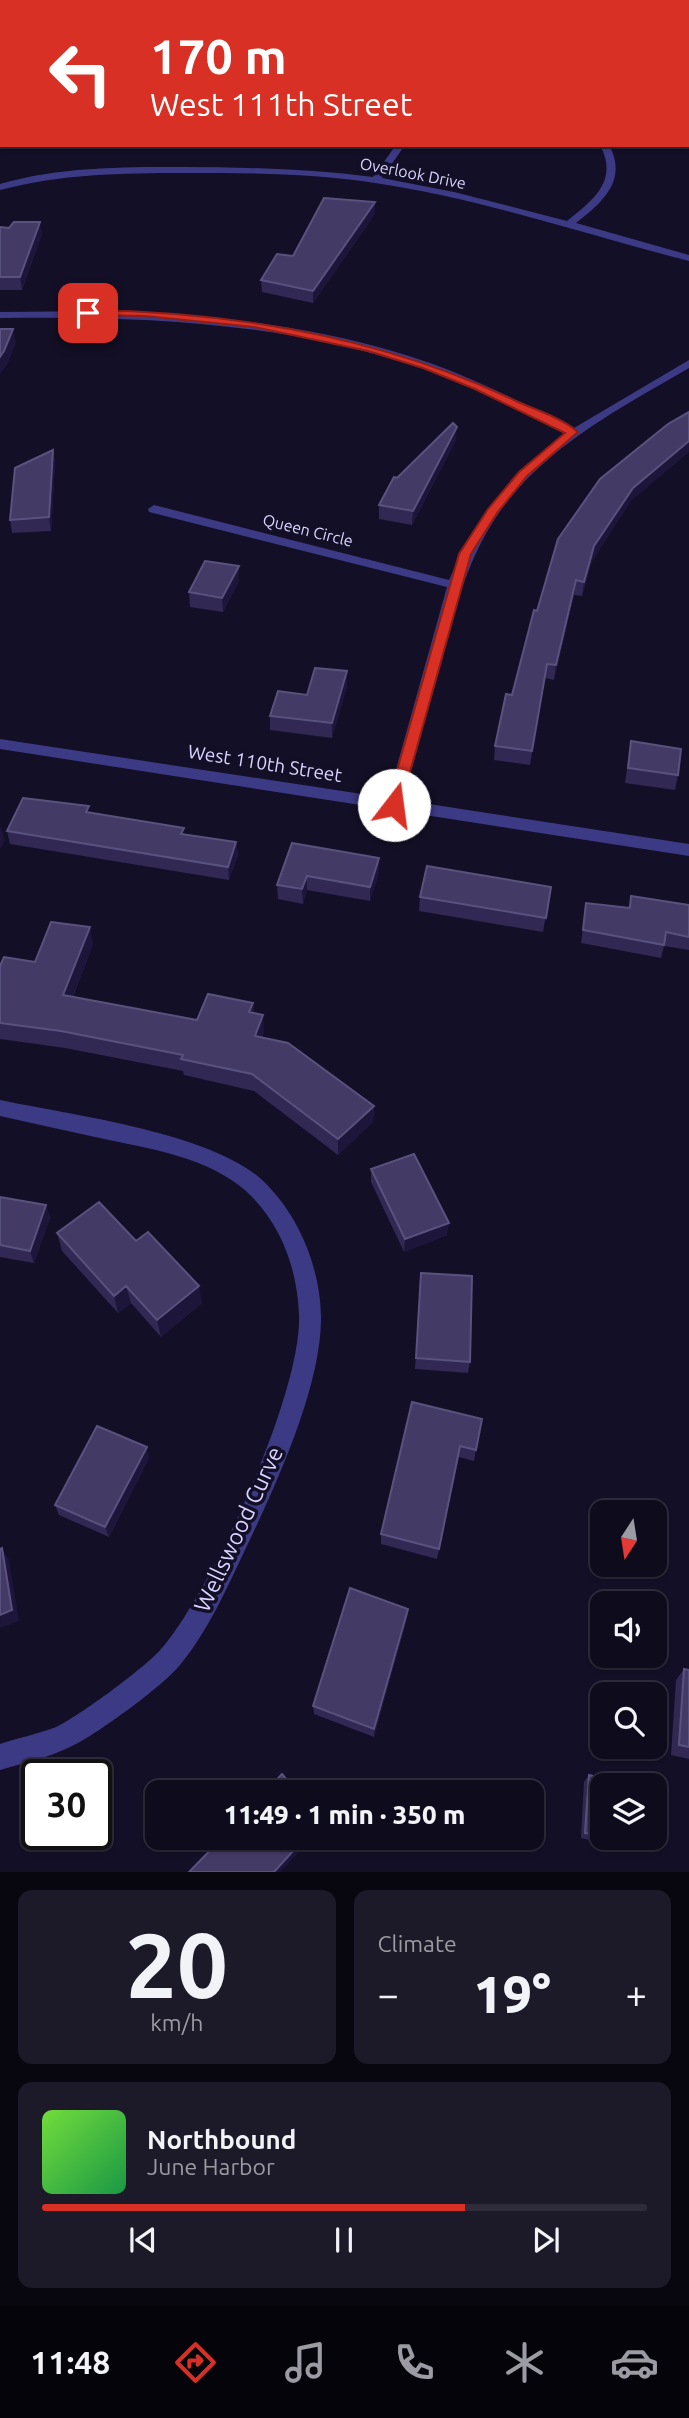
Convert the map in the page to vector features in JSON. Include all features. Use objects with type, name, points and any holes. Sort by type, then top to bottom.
[{"type":"street","points":[[376,180],[400,147]]},
{"type":"street","points":[[568,225],[601,196],[610,181],[613,166],[605,147]]},
{"type":"street","name":"Overlook Drive","points":[[3,183],[51,175],[115,170],[279,171],[376,180],[486,204],[689,258]]},
{"type":"street","points":[[0,315],[145,313],[240,322],[312,334],[427,366],[479,387],[572,432]]},
{"type":"street","points":[[394,805],[454,585],[465,554],[492,512],[523,474],[572,432],[689,363]]},
{"type":"street","name":"Queen Circle","points":[[154,509],[454,585]]},
{"type":"street","name":"West 110th Street","points":[[0,744],[689,849]]},
{"type":"street","name":"Wellswood Curve","points":[[0,1108],[167,1144],[213,1159],[253,1185],[284,1222],[304,1266],[310,1316],[304,1370],[265,1482],[206,1605],[170,1658],[120,1700],[64,1737],[0,1758]]},
{"type":"building","points":[[324,198],[375,202],[313,291],[261,280],[277,254],[293,256]]},
{"type":"building","points":[[14,222],[40,222],[20,277],[0,277],[0,227],[9,228]]},
{"type":"building","points":[[0,329],[13,329],[0,357]]},
{"type":"building","points":[[689,412],[689,441],[633,488],[594,546],[584,582],[576,580],[556,665],[547,664],[532,751],[495,746],[506,694],[512,695],[534,610],[537,611],[558,539],[600,479],[668,424]]},
{"type":"building","points":[[453,423],[457,427],[413,511],[379,505],[394,477],[397,478]]},
{"type":"building","points":[[53,450],[49,517],[10,520],[15,468]]},
{"type":"building","points":[[205,561],[239,566],[222,598],[189,592]]},
{"type":"building","points":[[315,668],[347,671],[332,723],[270,716],[278,691],[307,695]]},
{"type":"building","points":[[631,741],[681,749],[678,775],[628,768]]},
{"type":"building","points":[[23,798],[89,806],[86,812],[184,828],[181,834],[236,842],[228,867],[7,831]]},
{"type":"building","points":[[292,843],[379,858],[370,887],[307,876],[302,889],[277,885]]},
{"type":"building","points":[[427,866],[551,887],[546,918],[420,897]]},
{"type":"building","points":[[631,896],[689,905],[689,937],[666,932],[664,945],[583,930],[586,903],[630,908]]},
{"type":"building","points":[[51,922],[90,927],[63,995],[197,1020],[208,994],[253,1003],[249,1012],[263,1015],[255,1036],[288,1043],[374,1106],[338,1139],[252,1074],[181,1059],[183,1055],[61,1031],[0,1023],[0,966],[4,957],[35,962]]},
{"type":"building","points":[[414,1154],[449,1223],[405,1239],[371,1169]]},
{"type":"building","points":[[0,1197],[46,1205],[30,1251],[0,1245]]},
{"type":"building","points":[[99,1202],[136,1241],[148,1232],[199,1286],[157,1320],[126,1286],[114,1296],[57,1233]]},
{"type":"building","points":[[421,1273],[472,1276],[470,1362],[416,1358]]},
{"type":"building","points":[[412,1402],[482,1419],[476,1450],[460,1446],[439,1549],[381,1534]]},
{"type":"building","points":[[97,1426],[147,1447],[105,1527],[55,1505]]},
{"type":"building","points":[[2,1548],[12,1610],[0,1615],[0,1549]]},
{"type":"building","points":[[350,1588],[408,1609],[374,1729],[313,1706]]},
{"type":"building","points":[[684,1669],[689,1670],[689,1747],[679,1745]]},
{"type":"building","points":[[282,1774],[287,1780],[276,1780]]},
{"type":"building","points":[[589,1775],[590,1834],[585,1833]]},
{"type":"building","points":[[210,1850],[294,1850],[274,1872],[189,1872]]},
{"type":"route","points":[[88,313],[200,317],[312,334],[370,348],[427,366],[479,387],[572,432],[523,474],[492,512],[465,554],[454,585],[394,805]]}]
